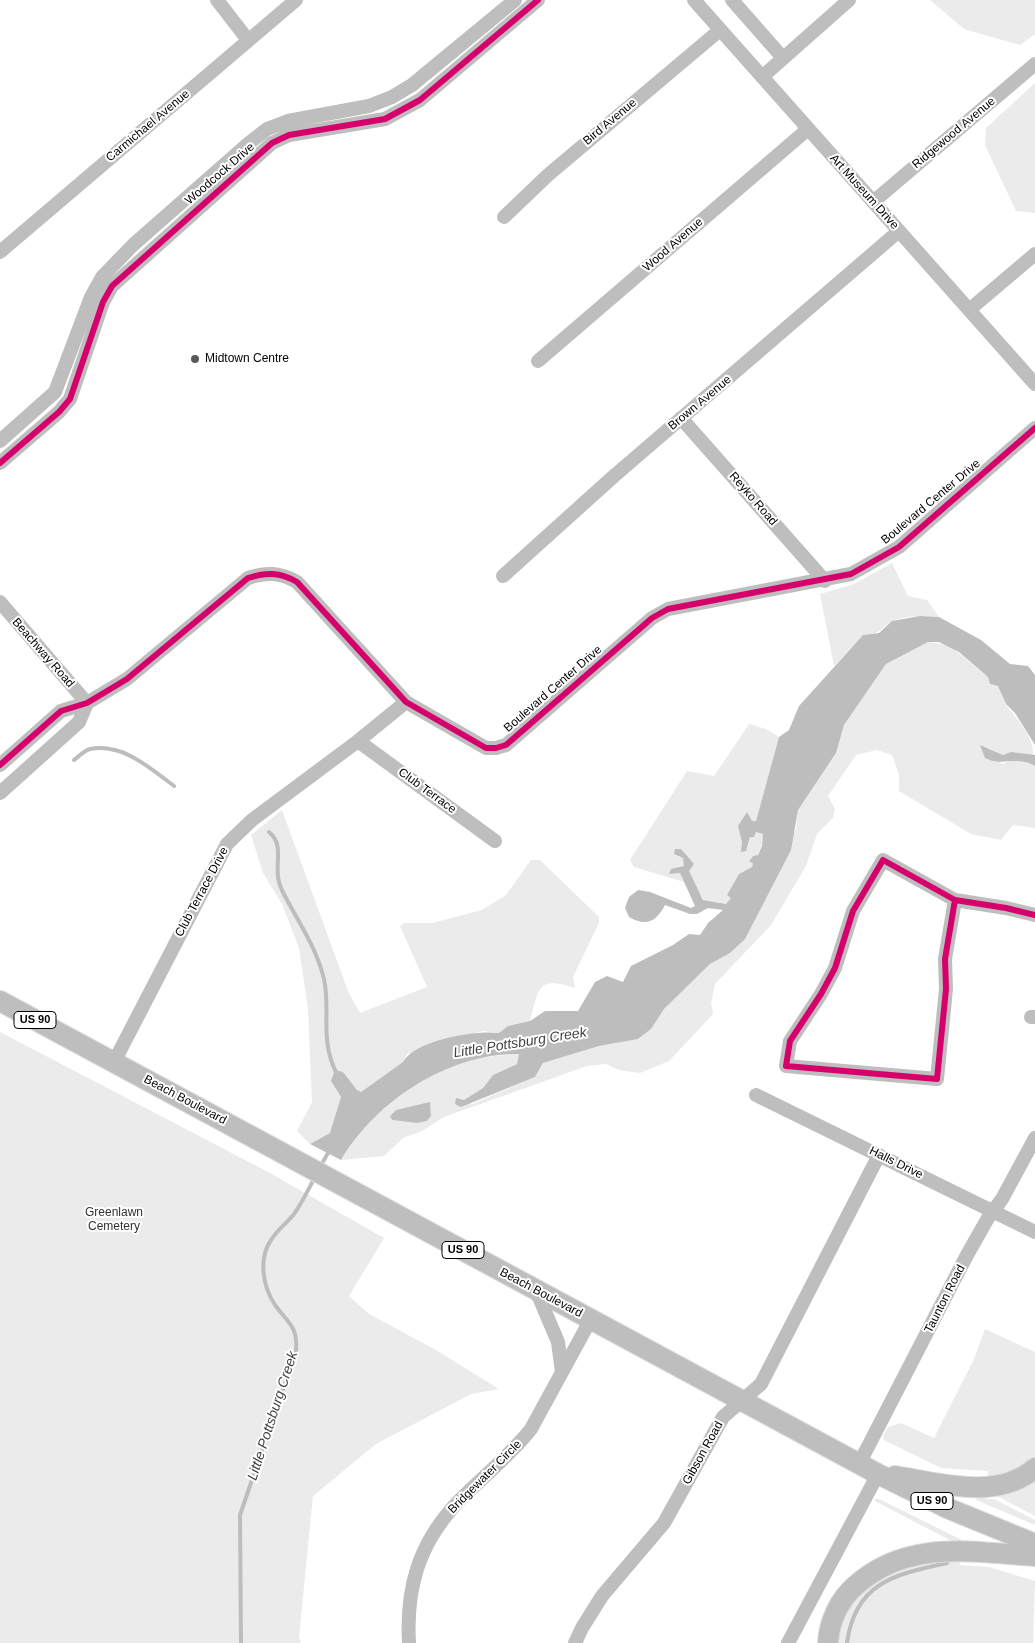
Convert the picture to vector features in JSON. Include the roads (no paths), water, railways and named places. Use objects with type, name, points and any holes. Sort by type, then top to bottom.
[{"type":"highway","name":"Beach Boulevard","points":[[0,1001],[878,1474],[947,1508],[1035,1544]]},
{"type":"highway","points":[[878,1474],[980,1487],[1009,1482],[1035,1468]]},
{"type":"highway","points":[[828,1643],[829,1629],[845,1594],[871,1571],[905,1556],[936,1551],[1035,1556]]},
{"type":"street","points":[[217,0],[248,40]]},
{"type":"street","name":"Carmichael Avenue","points":[[0,252],[296,0]]},
{"type":"street","name":"Woodcock Drive","points":[[0,441],[55,392],[91,297],[102,277],[133,245],[249,143],[267,129],[288,122],[369,106],[392,97],[412,85],[515,0]]},
{"type":"street","name":"Woodcock Drive","points":[[0,463],[59,412],[70,398],[103,302],[112,286],[272,143],[289,135],[385,119],[420,100],[538,0]]},
{"type":"street","name":"Art Museum Drive","points":[[694,0],[1035,384]]},
{"type":"street","points":[[732,0],[783,58]]},
{"type":"street","points":[[762,77],[849,0]]},
{"type":"street","name":"Bird Avenue","points":[[504,217],[548,174],[720,30]]},
{"type":"street","name":"Ridgewood Avenue","points":[[873,202],[1035,64]]},
{"type":"street","name":"Wood Avenue","points":[[538,361],[808,129]]},
{"type":"street","name":"Brown Avenue","points":[[503,576],[681,418],[899,231]]},
{"type":"street","points":[[969,310],[1035,254]]},
{"type":"street","name":"Reyko Road","points":[[681,418],[825,581]]},
{"type":"street","name":"Boulevard Center Drive","points":[[0,765],[61,711],[87,703],[127,679],[248,578],[271,573],[285,575],[296,582],[406,702],[476,744],[486,748],[506,745],[652,618],[668,609],[825,581],[851,574],[899,547],[1035,428]]},
{"type":"street","name":"Beachway Road","points":[[0,602],[87,703]]},
{"type":"street","name":"Club Terrace Drive","points":[[114,1062],[227,844],[252,820],[358,741],[406,702]]},
{"type":"street","points":[[0,793],[79,722],[87,703]]},
{"type":"street","name":"Club Terrace","points":[[358,741],[495,841]]},
{"type":"street","points":[[955,900],[945,959],[946,989],[937,1079],[786,1066],[790,1041],[821,994],[835,968],[853,910],[884,860],[955,900],[1006,908],[1035,915]]},
{"type":"street","name":"Halls Drive","points":[[756,1095],[1035,1232]]},
{"type":"street","name":"Taunton Road","points":[[860,1464],[967,1256],[1006,1193],[1035,1138]]},
{"type":"street","name":"Gibson Road","points":[[575,1643],[602,1596],[664,1523],[723,1418],[761,1384],[879,1154]]},
{"type":"street","points":[[536,1290],[558,1342],[562,1373]]},
{"type":"street","name":"Bridgewater Circle","points":[[409,1643],[408,1621],[411,1594],[416,1568],[425,1546],[456,1505],[520,1444],[532,1429],[590,1319]]},
{"type":"street","points":[[788,1643],[878,1474]]},
{"type":"water","points":[[920,616],[939,617],[981,640],[1010,664],[1028,666],[1035,675],[1035,745],[1015,713],[1006,704],[998,686],[990,684],[988,677],[959,652],[939,642],[928,642],[886,664],[844,725],[836,753],[798,810],[791,850],[745,939],[730,953],[710,964],[664,1009],[651,1029],[638,1039],[599,1046],[543,1063],[535,1077],[461,1107],[455,1104],[456,1098],[464,1100],[483,1088],[493,1075],[517,1064],[519,1054],[493,1056],[467,1062],[441,1071],[417,1084],[395,1100],[374,1118],[356,1138],[341,1160],[310,1144],[330,1133],[341,1097],[331,1081],[335,1070],[343,1072],[357,1090],[361,1092],[403,1062],[410,1054],[432,1042],[461,1035],[488,1032],[499,1033],[508,1026],[530,1021],[545,1011],[578,1011],[595,982],[607,976],[623,982],[631,966],[673,945],[689,934],[700,935],[708,923],[723,910],[708,908],[697,914],[690,914],[665,905],[654,919],[641,922],[629,917],[625,908],[629,897],[638,890],[650,892],[691,908],[695,906],[680,873],[669,874],[671,869],[684,866],[683,858],[674,854],[675,849],[681,849],[694,864],[689,871],[703,900],[726,904],[731,898],[727,895],[739,874],[752,867],[753,863],[749,862],[753,856],[758,855],[762,846],[763,834],[756,832],[754,837],[750,837],[746,851],[741,852],[742,842],[738,826],[747,812],[752,821],[756,821],[779,737],[789,730],[799,706],[863,635],[879,633],[892,621]]},
{"type":"water","points":[[980,745],[1003,755],[1011,752],[1035,755],[1035,766],[1022,761],[997,762],[985,758]]},
{"type":"water","points":[[430,1102],[431,1116],[427,1121],[417,1123],[392,1120],[390,1116],[396,1110]]},
{"type":"waterway","points":[[74,760],[90,749],[114,750],[135,758],[174,786]]},
{"type":"waterway","points":[[269,832],[277,843],[280,885],[311,943],[324,979],[328,1049],[337,1074]]},
{"type":"waterway","name":"Little Pottsburg Creek","points":[[320,1167],[328,1153]]},
{"type":"waterway","name":"Little Pottsburg Creek","points":[[241,1643],[240,1515],[296,1351],[294,1330],[275,1305],[267,1290],[263,1264],[264,1256],[271,1240],[294,1214],[315,1177]]},
{"type":"waterway","points":[[847,1643],[852,1622],[859,1606],[881,1584],[895,1577],[947,1563]]},
{"type":"place","name":"Midtown Centre","points":[[195,359]]},
{"type":"park label","name":"Greenlawn Cemetery","points":[[114,1220]]}]
